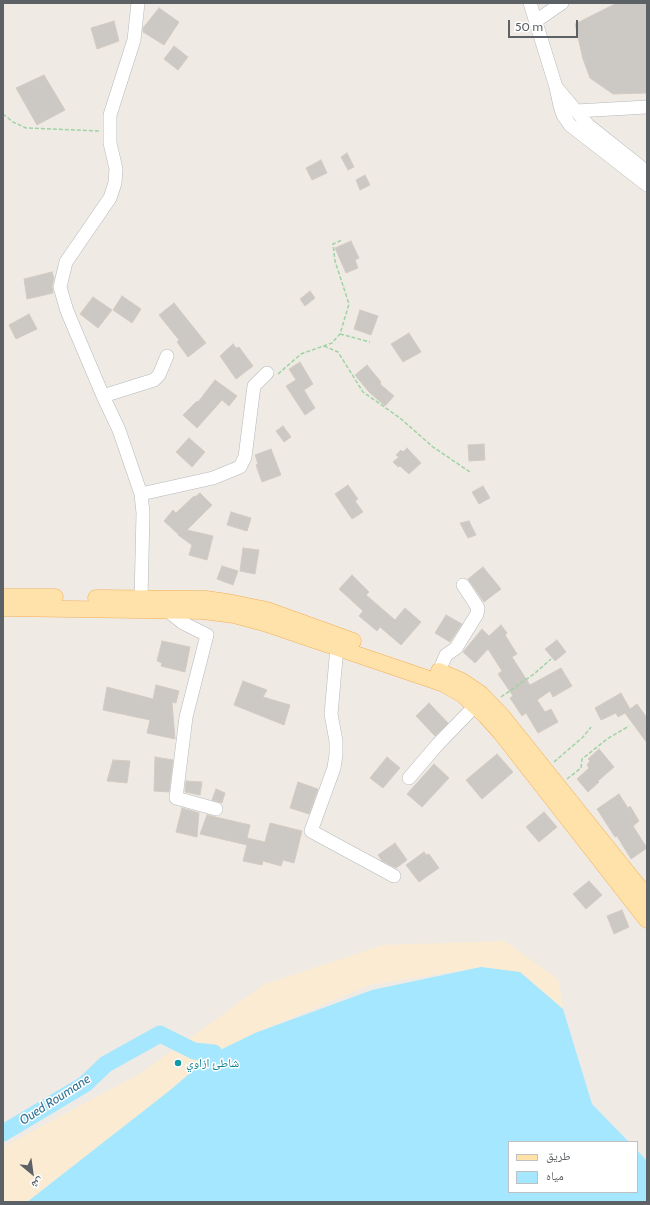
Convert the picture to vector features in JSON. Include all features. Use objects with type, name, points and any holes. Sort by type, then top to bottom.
[{"type":"main road","points":[[3,597],[206,599],[267,610],[439,671],[462,681],[482,694],[502,716],[647,897]]},
{"type":"main road","points":[[3,608],[203,611],[234,615],[264,623],[444,684],[463,695],[501,733],[647,920]]},
{"type":"street","points":[[138,3],[134,40],[110,115],[109,131],[116,169],[115,183],[110,198],[66,262],[60,287],[67,311],[103,396],[120,430],[141,494],[143,514],[141,599]]},
{"type":"street","points":[[530,3],[556,86],[563,115],[570,125],[647,185]]},
{"type":"street","points":[[536,21],[562,3]]},
{"type":"street","points":[[556,86],[588,125],[647,172]]},
{"type":"street","points":[[576,111],[647,107]]},
{"type":"street","points":[[103,396],[154,380],[159,375],[167,356]]},
{"type":"street","points":[[141,494],[213,478],[240,467],[246,457],[254,386],[267,373]]},
{"type":"street","points":[[439,671],[446,655],[456,648],[477,614],[478,608],[463,586]]},
{"type":"street","points":[[168,611],[183,623],[207,635],[186,717],[176,798],[216,809]]},
{"type":"street","points":[[337,647],[331,714],[336,741],[335,761],[334,768],[311,831],[394,876]]},
{"type":"street","points":[[409,778],[438,744],[475,706]]},
{"type":"path","points":[[3,114],[13,122],[26,128],[109,131]]},
{"type":"path","points":[[267,373],[270,370],[278,374],[301,354],[332,343],[340,334],[349,304],[335,261],[332,244],[342,240]]},
{"type":"path","points":[[340,334],[370,342]]},
{"type":"path","points":[[324,346],[338,352],[363,392],[400,418],[433,447],[470,472]]},
{"type":"path","points":[[491,704],[534,674],[551,660]]},
{"type":"path","points":[[558,786],[581,768],[582,759],[607,739],[629,726]]},
{"type":"path","points":[[545,770],[583,737],[591,727]]},
{"type":"sand","name":"شاطئ ازاوي","points":[[504,941],[558,979],[563,1009],[520,972],[481,967],[370,985],[255,1033],[214,1053],[169,1091],[27,1202],[3,1202],[3,1147],[141,1073],[265,984],[383,945]]},
{"type":"water","points":[[481,967],[520,972],[563,1009],[592,1104],[628,1141],[508,1141],[508,1193],[638,1193],[638,1151],[647,1161],[647,1202],[27,1202],[169,1091],[214,1053],[255,1033],[372,990]]},
{"type":"building","points":[[617,3],[647,3],[647,93],[613,94],[590,78],[583,59],[575,24]]},
{"type":"building","points":[[159,8],[179,22],[164,45],[143,32],[143,28]]},
{"type":"building","points":[[114,21],[119,41],[97,49],[91,28]]},
{"type":"building","points":[[174,46],[188,57],[178,70],[164,59]]},
{"type":"building","points":[[44,75],[65,110],[37,125],[16,88]]},
{"type":"building","points":[[347,153],[354,167],[348,170],[341,157]]},
{"type":"building","points":[[321,160],[327,173],[312,180],[306,168]]},
{"type":"building","points":[[365,175],[370,185],[360,190],[356,180]]},
{"type":"building","points":[[351,241],[359,258],[355,260],[358,268],[346,273],[335,248]]},
{"type":"building","points":[[52,272],[54,278],[52,286],[53,293],[27,299],[24,279]]},
{"type":"building","points":[[310,291],[315,298],[305,306],[300,299]]},
{"type":"building","points":[[122,296],[141,309],[132,323],[113,310]]},
{"type":"building","points":[[93,297],[112,310],[98,328],[80,314]]},
{"type":"building","points":[[174,303],[206,343],[188,357],[177,342],[179,340],[159,315]]},
{"type":"building","points":[[360,310],[378,316],[371,335],[354,329]]},
{"type":"building","points":[[29,314],[37,329],[16,339],[9,325]]},
{"type":"building","points":[[409,333],[421,352],[403,362],[391,344]]},
{"type":"building","points":[[233,344],[236,348],[239,347],[253,366],[236,379],[220,356]]},
{"type":"building","points":[[300,362],[313,384],[304,390],[315,408],[305,415],[286,386],[296,380],[289,369]]},
{"type":"building","points":[[367,365],[381,382],[380,384],[394,396],[385,406],[369,392],[355,375]]},
{"type":"building","points":[[215,380],[237,396],[229,406],[222,400],[197,428],[183,415],[197,401],[198,402]]},
{"type":"building","points":[[283,426],[291,437],[284,442],[276,431]]},
{"type":"building","points":[[189,438],[205,452],[192,467],[176,452]]},
{"type":"building","points":[[484,444],[485,460],[469,461],[468,445]]},
{"type":"building","points":[[407,448],[421,463],[409,474],[393,462],[399,457],[396,455],[401,450],[403,452]]},
{"type":"building","points":[[271,449],[281,475],[262,482],[256,465],[258,464],[255,455]]},
{"type":"building","points":[[348,485],[358,499],[355,501],[363,512],[352,519],[335,494]]},
{"type":"building","points":[[483,486],[490,498],[479,504],[472,492]]},
{"type":"building","points":[[200,493],[212,505],[187,530],[213,536],[207,560],[189,555],[192,545],[178,535],[164,521],[173,510],[176,513],[194,496],[195,497]]},
{"type":"building","points":[[231,512],[251,518],[247,531],[227,525]]},
{"type":"building","points":[[469,521],[476,535],[468,538],[460,523]]},
{"type":"building","points":[[243,548],[259,550],[255,574],[240,571]]},
{"type":"building","points":[[222,566],[238,571],[233,585],[217,579]]},
{"type":"building","points":[[483,567],[501,589],[484,602],[468,579]]},
{"type":"building","points":[[352,575],[369,592],[366,595],[395,620],[405,608],[421,622],[401,645],[380,627],[377,631],[359,616],[363,611],[339,589]]},
{"type":"building","points":[[446,615],[462,624],[450,642],[435,633]]},
{"type":"building","points":[[501,625],[507,633],[505,635],[517,654],[512,657],[530,685],[561,668],[572,686],[553,697],[550,691],[537,700],[545,712],[551,709],[558,722],[538,733],[526,713],[522,716],[510,698],[513,696],[498,674],[502,671],[488,649],[475,663],[463,652],[482,629],[489,636]]},
{"type":"building","points":[[557,640],[566,652],[555,661],[545,649]]},
{"type":"building","points":[[162,641],[190,647],[185,672],[161,666],[162,663],[157,661]]},
{"type":"building","points":[[243,681],[267,690],[263,697],[290,705],[284,725],[234,705]]},
{"type":"building","points":[[156,685],[179,691],[176,703],[172,702],[175,739],[147,733],[150,720],[103,710],[107,687],[153,699]]},
{"type":"building","points":[[621,693],[630,709],[637,704],[647,718],[647,743],[625,713],[618,717],[616,713],[601,720],[595,708]]},
{"type":"building","points":[[429,703],[448,723],[435,736],[416,716]]},
{"type":"building","points":[[599,749],[614,767],[588,792],[577,779],[589,768],[587,765],[590,761],[588,759]]},
{"type":"building","points":[[497,754],[513,772],[482,799],[466,780]]},
{"type":"building","points":[[155,757],[173,760],[169,792],[154,791]]},
{"type":"building","points":[[387,757],[400,768],[383,788],[370,778]]},
{"type":"building","points":[[113,760],[130,761],[127,783],[107,781]]},
{"type":"building","points":[[434,764],[449,778],[422,807],[407,794]]},
{"type":"building","points":[[186,781],[202,782],[200,795],[185,792]]},
{"type":"building","points":[[298,782],[318,789],[309,814],[290,808]]},
{"type":"building","points":[[216,789],[225,793],[222,803],[212,800]]},
{"type":"building","points":[[619,794],[628,808],[630,806],[639,821],[633,826],[647,848],[631,859],[617,836],[615,837],[597,809]]},
{"type":"building","points":[[182,808],[199,813],[197,837],[176,832]]},
{"type":"building","points":[[544,812],[557,827],[539,842],[526,827]]},
{"type":"building","points":[[207,815],[250,825],[247,838],[265,842],[270,823],[302,831],[294,863],[283,860],[281,866],[263,861],[262,865],[243,861],[247,845],[200,834]]},
{"type":"building","points":[[395,843],[407,860],[396,868],[382,861],[378,855]]},
{"type":"building","points":[[424,852],[426,855],[429,854],[439,868],[419,882],[406,865]]},
{"type":"building","points":[[589,881],[602,895],[586,909],[573,894]]},
{"type":"building","points":[[622,910],[629,927],[614,934],[607,916]]},
{"type":"waterway","name":"Oued Roumane","points":[[3,1133],[85,1084],[106,1064],[160,1034],[194,1051],[214,1053]]},
{"type":"place","name":"شاطئ ازاوي","points":[[178,1063]]}]
